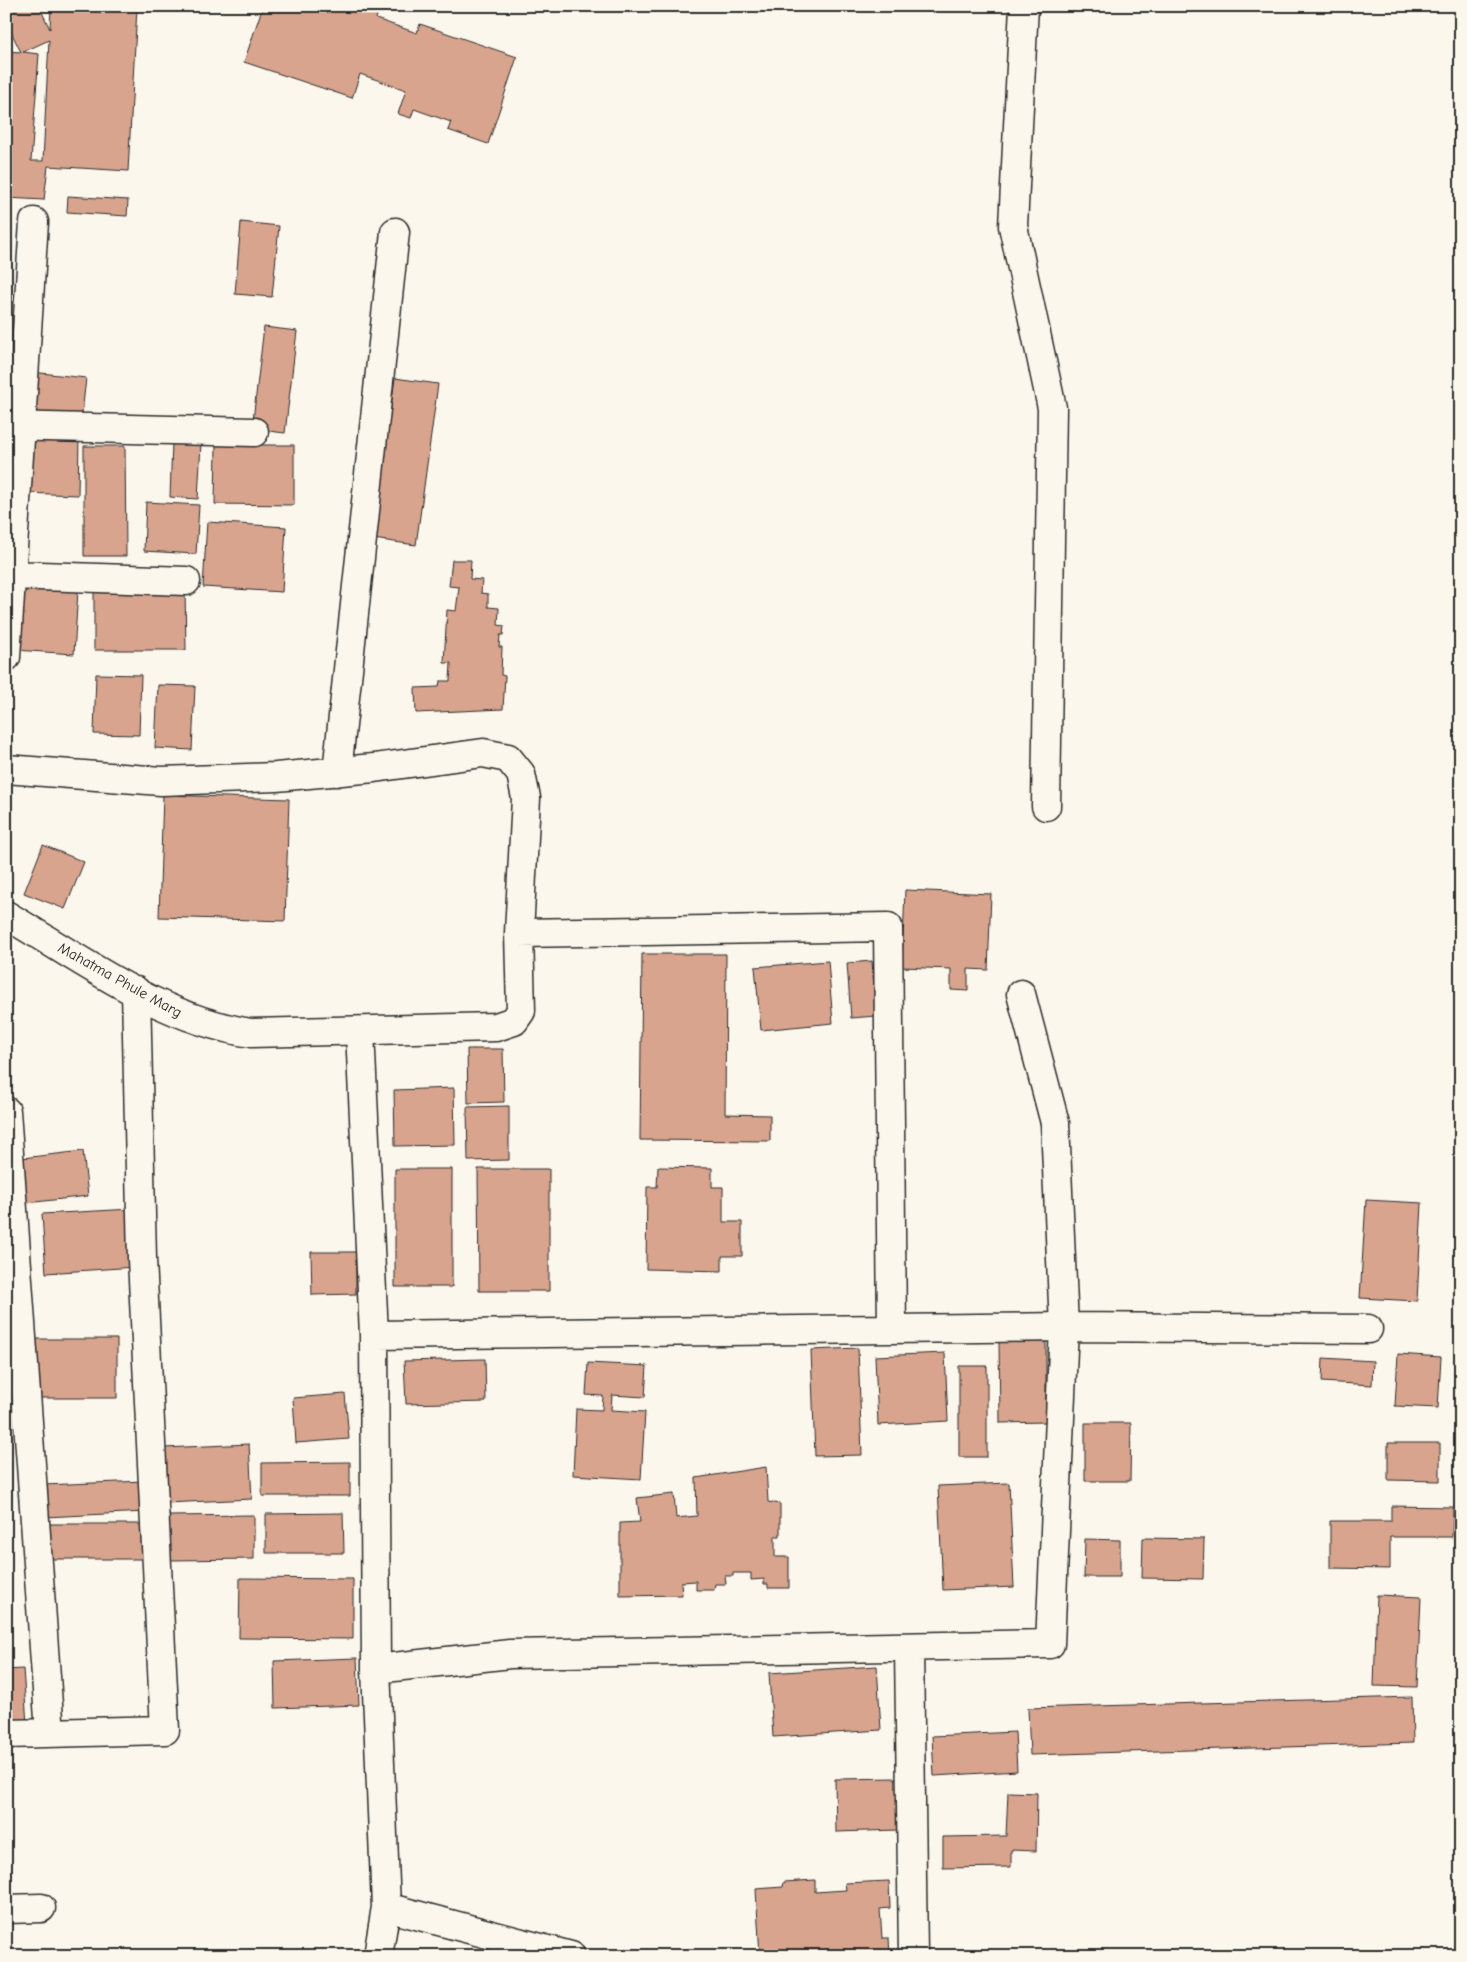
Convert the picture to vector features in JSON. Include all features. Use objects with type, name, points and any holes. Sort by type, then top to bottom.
[{"type":"street","points":[[1024,6],[1013,226],[1052,408],[1046,806]]},
{"type":"street","points":[[6,657],[11,575],[13,427],[34,222]]},
{"type":"street","points":[[337,772],[395,232]]},
{"type":"street","points":[[13,427],[254,432]]},
{"type":"street","points":[[11,575],[186,581]]},
{"type":"street","name":"Mahatma Phule Marg","points":[[6,769],[161,781],[276,777],[337,772],[483,753],[508,758],[521,774],[526,798],[520,933],[521,1011],[514,1021],[496,1027],[251,1033],[221,1028],[184,1016],[136,991],[6,915]]},
{"type":"street","points":[[520,933],[888,927],[892,1329]]},
{"type":"street","points":[[6,1734],[165,1730],[142,1260],[136,991]]},
{"type":"street","points":[[376,1669],[510,1654],[1050,1644],[1064,1327],[1055,1124],[1021,994]]},
{"type":"street","points":[[360,1031],[374,1335],[376,1669],[386,1907],[378,1956]]},
{"type":"street","points":[[6,1110],[50,1733]]},
{"type":"street","points":[[374,1335],[1064,1327],[1368,1329]]},
{"type":"street","points":[[909,1648],[913,1956]]},
{"type":"street","points":[[386,1907],[570,1956]]},
{"type":"street","points":[[6,1909],[41,1908]]},
{"type":"building","points":[[6,6],[39,6],[50,29],[51,6],[137,8],[128,171],[48,166],[44,200],[6,198],[6,174],[10,174],[10,165],[6,165],[6,51],[21,52],[6,22]],"holes":[[[49,40],[43,161],[31,161],[39,54],[23,52]]]},
{"type":"building","points":[[263,6],[366,6],[378,11],[376,19],[417,33],[420,24],[517,57],[488,144],[448,130],[451,122],[414,109],[411,118],[398,114],[406,90],[360,74],[352,98],[244,62]]},
{"type":"building","points":[[68,196],[128,200],[127,216],[67,212]]},
{"type":"building","points":[[241,222],[279,226],[272,297],[235,294]]},
{"type":"building","points":[[264,327],[297,331],[285,433],[252,429]]},
{"type":"building","points":[[32,372],[86,378],[81,423],[27,416]]},
{"type":"building","points":[[395,378],[438,384],[416,545],[373,539]]},
{"type":"building","points":[[25,433],[79,435],[78,495],[23,493]]},
{"type":"building","points":[[172,442],[201,443],[198,499],[170,497]]},
{"type":"building","points":[[216,445],[294,445],[294,505],[215,504]]},
{"type":"building","points":[[84,446],[125,446],[126,556],[84,556]]},
{"type":"building","points":[[146,502],[199,505],[196,554],[144,551]]},
{"type":"building","points":[[207,522],[286,527],[282,592],[203,587]]},
{"type":"building","points":[[452,560],[471,560],[470,579],[482,580],[481,593],[488,594],[488,607],[499,608],[498,625],[504,626],[503,635],[500,635],[499,647],[502,647],[501,675],[505,676],[503,709],[416,713],[415,688],[439,687],[440,681],[450,681],[451,663],[444,663],[447,610],[456,611],[459,587],[449,586]]},
{"type":"building","points":[[19,587],[78,590],[74,654],[15,650]]},
{"type":"building","points":[[94,588],[185,588],[186,650],[94,650]]},
{"type":"building","points":[[96,674],[141,675],[139,735],[94,734]]},
{"type":"building","points":[[158,685],[195,686],[192,750],[155,748]]},
{"type":"building","points":[[163,795],[289,799],[285,921],[159,917]]},
{"type":"building","points":[[43,845],[84,862],[65,909],[24,893]]},
{"type":"building","points":[[905,890],[991,894],[988,970],[968,969],[968,991],[951,990],[951,969],[902,967]]},
{"type":"building","points":[[642,954],[726,954],[725,1114],[770,1115],[770,1141],[640,1140]]},
{"type":"building","points":[[828,961],[833,1023],[761,1030],[755,967]]},
{"type":"building","points":[[872,961],[876,1016],[851,1018],[847,963]]},
{"type":"building","points":[[467,1049],[503,1049],[504,1102],[468,1103]]},
{"type":"building","points":[[454,1088],[455,1145],[395,1146],[394,1090]]},
{"type":"building","points":[[509,1106],[509,1160],[468,1161],[467,1107]]},
{"type":"building","points":[[83,1151],[88,1196],[27,1203],[22,1158]]},
{"type":"building","points":[[658,1167],[712,1168],[712,1187],[723,1187],[723,1222],[742,1222],[742,1256],[722,1256],[722,1271],[646,1269],[647,1187],[657,1187]]},
{"type":"building","points":[[395,1169],[452,1169],[452,1287],[395,1287]]},
{"type":"building","points":[[478,1169],[549,1169],[549,1291],[479,1291]]},
{"type":"building","points":[[1366,1200],[1422,1203],[1417,1301],[1360,1298]]},
{"type":"building","points":[[132,1209],[135,1267],[46,1273],[42,1214]]},
{"type":"building","points":[[311,1252],[356,1252],[356,1294],[312,1295]]},
{"type":"building","points":[[30,1339],[117,1339],[117,1398],[30,1398]]},
{"type":"building","points":[[999,1341],[1046,1341],[1046,1422],[1000,1423]]},
{"type":"building","points":[[858,1348],[862,1455],[815,1456],[811,1350]]},
{"type":"building","points":[[945,1353],[948,1421],[878,1425],[875,1356]]},
{"type":"building","points":[[1398,1354],[1441,1357],[1438,1408],[1395,1406]]},
{"type":"building","points":[[1323,1358],[1373,1361],[1372,1385],[1322,1382]]},
{"type":"building","points":[[485,1359],[486,1402],[406,1404],[404,1361]]},
{"type":"building","points":[[588,1363],[647,1366],[645,1397],[612,1395],[611,1410],[645,1412],[641,1479],[573,1475],[576,1409],[602,1410],[603,1396],[586,1395]]},
{"type":"building","points":[[959,1366],[987,1366],[987,1457],[959,1457]]},
{"type":"building","points":[[345,1394],[349,1439],[296,1443],[293,1398]]},
{"type":"building","points":[[1085,1423],[1131,1423],[1130,1481],[1085,1481]]},
{"type":"building","points":[[1388,1443],[1440,1443],[1440,1481],[1388,1480]]},
{"type":"building","points":[[249,1444],[252,1499],[166,1503],[164,1448]]},
{"type":"building","points":[[350,1462],[350,1496],[262,1496],[262,1463]]},
{"type":"building","points":[[766,1467],[768,1502],[780,1504],[780,1536],[775,1536],[775,1557],[789,1557],[789,1588],[768,1588],[768,1584],[764,1584],[764,1579],[751,1580],[751,1573],[733,1573],[733,1576],[725,1576],[726,1584],[715,1584],[714,1590],[696,1590],[696,1581],[681,1582],[682,1595],[620,1596],[620,1523],[640,1522],[637,1498],[674,1494],[676,1518],[697,1516],[696,1478]]},
{"type":"building","points":[[145,1481],[146,1512],[45,1517],[43,1485]]},
{"type":"building","points":[[1009,1483],[1014,1587],[943,1590],[938,1486]]},
{"type":"building","points":[[1391,1506],[1453,1507],[1452,1537],[1390,1537],[1390,1569],[1330,1568],[1330,1521],[1391,1521]]},
{"type":"building","points":[[343,1513],[344,1553],[266,1553],[266,1514]]},
{"type":"building","points":[[254,1515],[254,1559],[170,1560],[169,1516]]},
{"type":"building","points":[[44,1524],[149,1524],[149,1559],[45,1559]]},
{"type":"building","points":[[1143,1538],[1204,1539],[1203,1579],[1142,1578]]},
{"type":"building","points":[[1085,1539],[1120,1540],[1120,1577],[1084,1577]]},
{"type":"building","points":[[240,1578],[353,1579],[353,1639],[239,1638]]},
{"type":"building","points":[[1377,1595],[1421,1597],[1417,1687],[1374,1686]]},
{"type":"building","points":[[357,1658],[359,1705],[275,1708],[274,1661]]},
{"type":"building","points":[[877,1666],[881,1730],[773,1737],[769,1673]]},
{"type":"building","points":[[23,1669],[27,1724],[9,1725],[6,1707],[6,1670]]},
{"type":"building","points":[[1412,1697],[1413,1743],[1030,1755],[1028,1708]]},
{"type":"building","points":[[1015,1732],[1017,1771],[934,1776],[932,1736]]},
{"type":"building","points":[[897,1778],[898,1830],[836,1832],[835,1779]]},
{"type":"building","points":[[1008,1792],[1037,1793],[1036,1851],[1011,1850],[1011,1867],[943,1868],[943,1837],[1006,1836]]},
{"type":"building","points":[[815,1880],[815,1892],[846,1890],[845,1883],[889,1881],[890,1908],[880,1909],[882,1938],[889,1938],[890,1956],[760,1956],[756,1889],[783,1887],[784,1882]]}]
